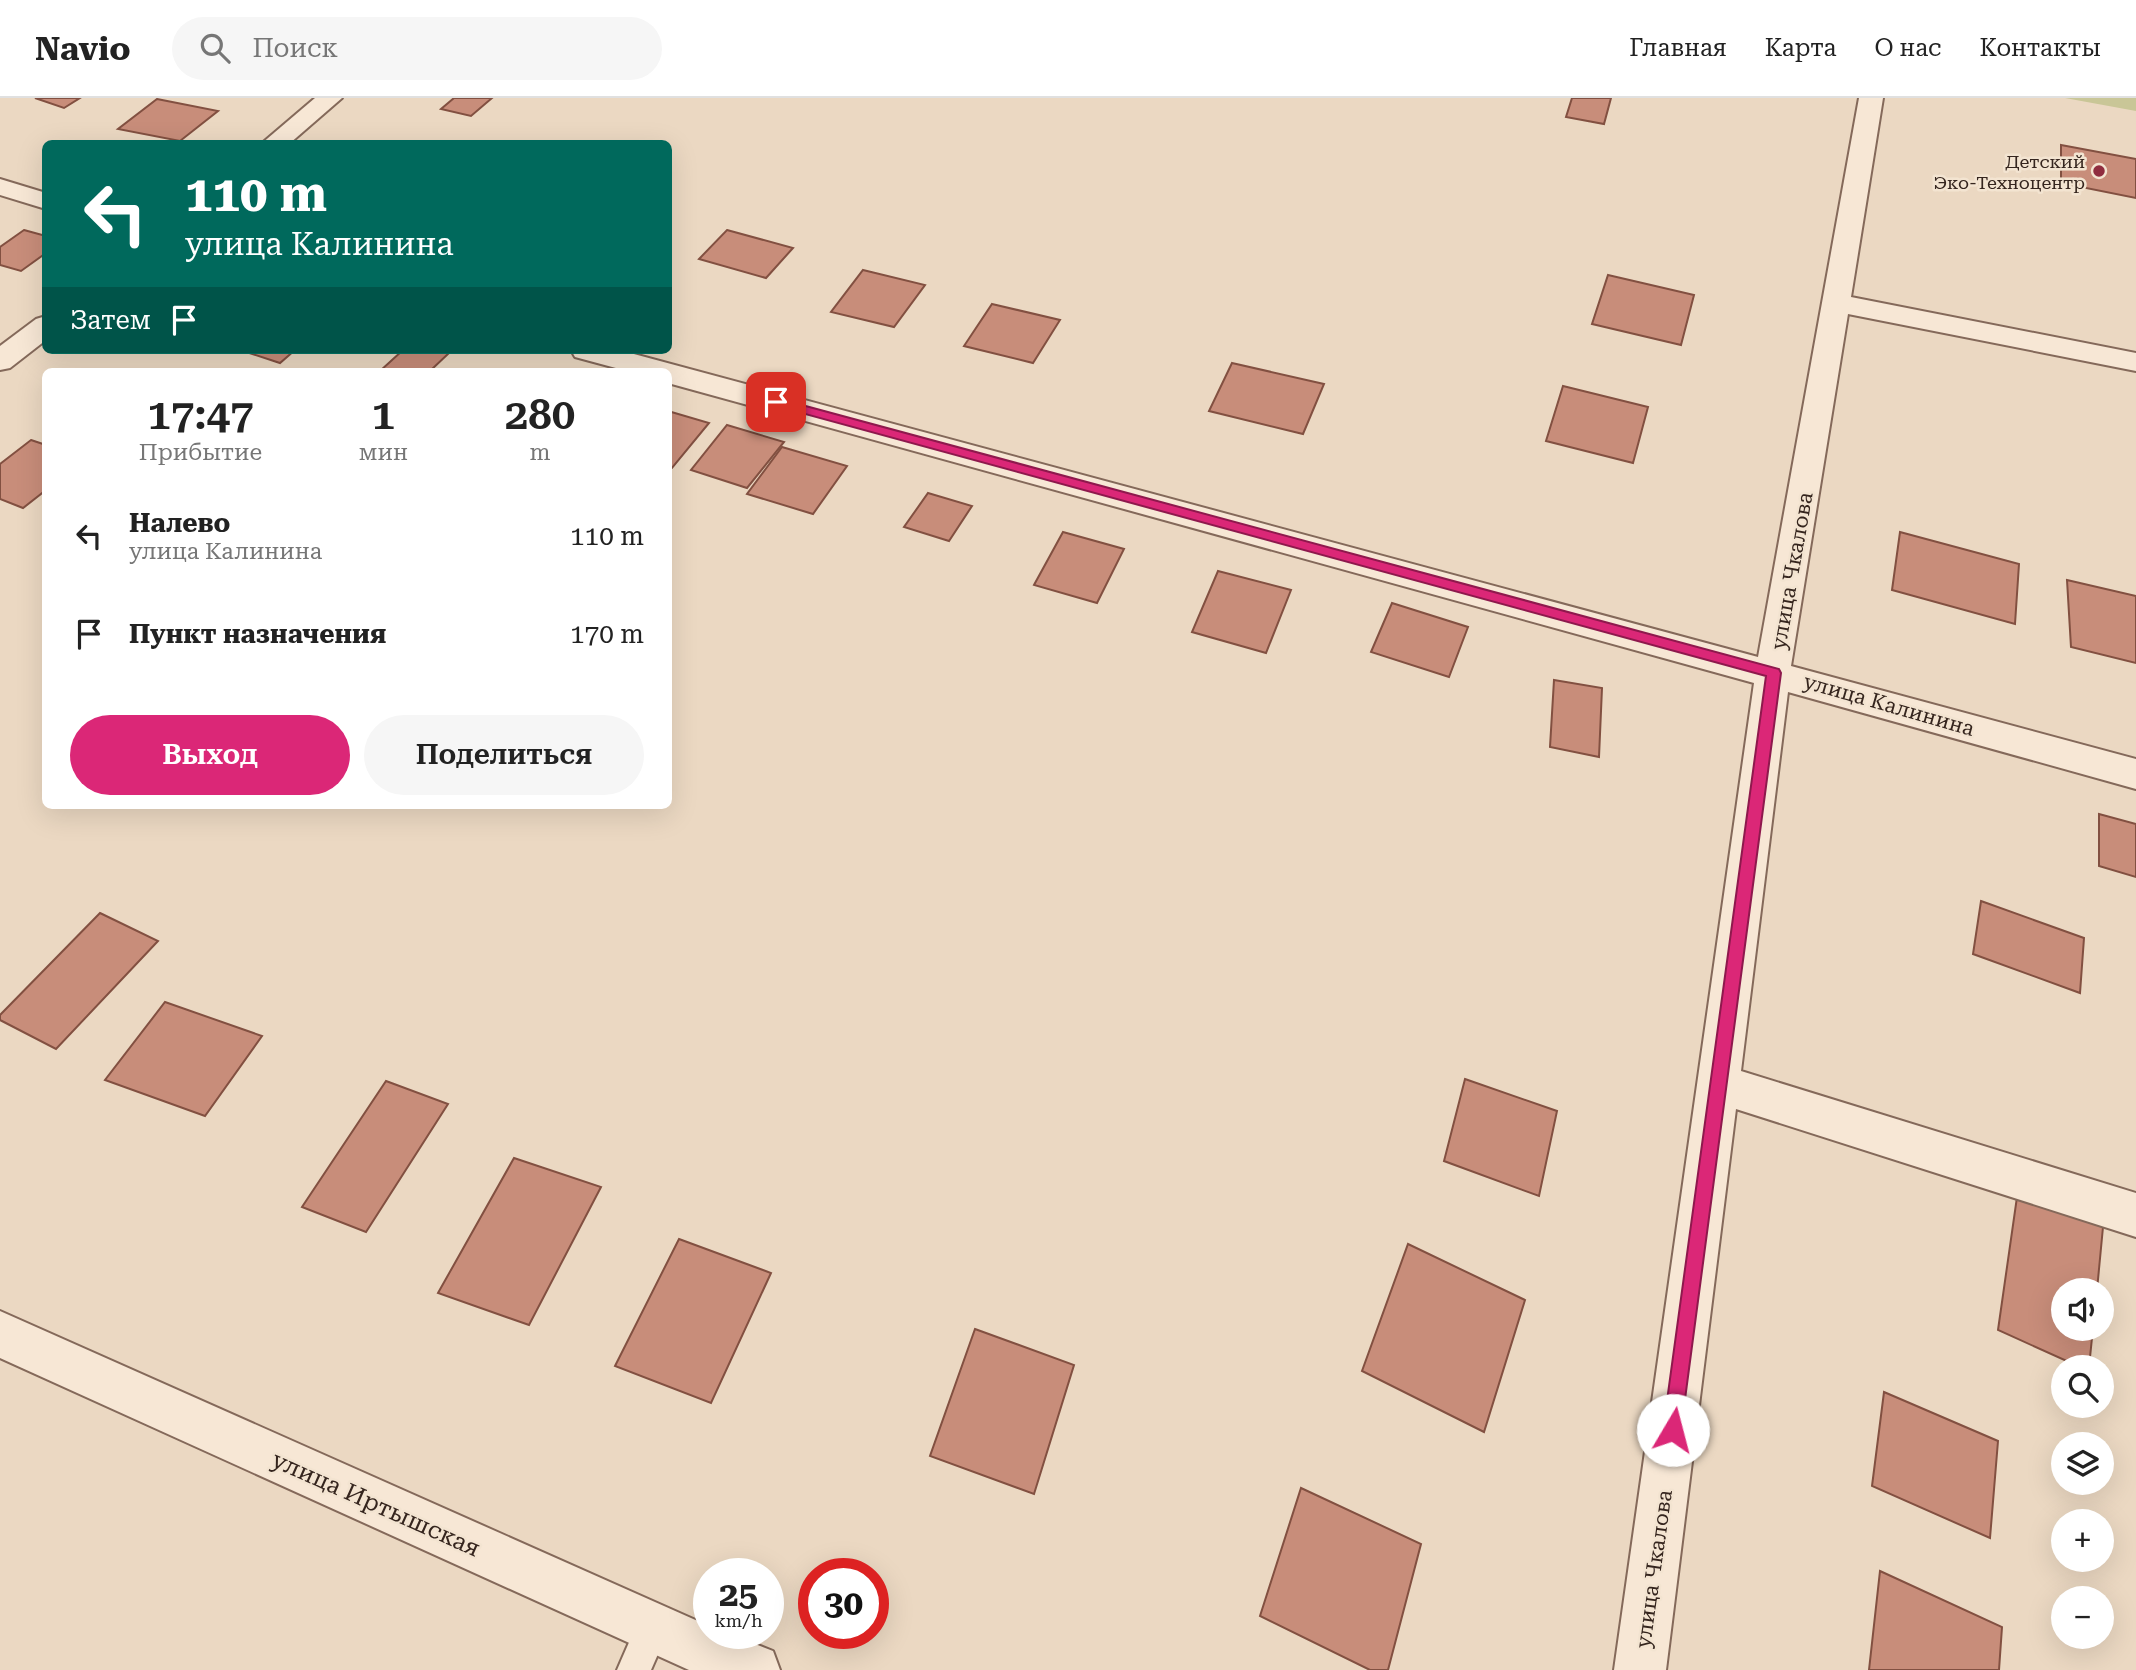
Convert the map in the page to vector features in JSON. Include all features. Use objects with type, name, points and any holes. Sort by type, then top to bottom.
[{"type":"street","points":[[278,140],[330,98]]},
{"type":"street","name":"улица Чкалова","points":[[1640,1670],[1773,673],[1871,98]]},
{"type":"street","points":[[0,187],[42,200]]},
{"type":"street","points":[[1837,303],[2136,362]]},
{"type":"street","points":[[0,361],[42,328]]},
{"type":"street","points":[[600,354],[651,368]]},
{"type":"street","name":"улица Калинина","points":[[672,374],[2136,774]]},
{"type":"street","points":[[1720,1084],[2136,1215]]},
{"type":"street","name":"улица Иртышская","points":[[0,1334],[643,1650],[754,1670]]},
{"type":"shaded area","points":[[2065,98],[2136,98],[2136,111]]},
{"type":"building","points":[[35,98],[80,98],[64,108]]},
{"type":"building","points":[[454,98],[492,98],[471,116],[441,109]]},
{"type":"building","points":[[1572,98],[1611,98],[1604,124],[1566,117]]},
{"type":"building","points":[[157,99],[218,111],[181,140],[118,129]]},
{"type":"building","name":"Детский Эко-Техноцентр","points":[[2061,145],[2136,159],[2136,198],[2061,183]]},
{"type":"building","points":[[24,230],[42,235],[42,256],[21,271],[0,265],[0,247]]},
{"type":"building","points":[[727,230],[793,248],[766,278],[699,259]]},
{"type":"building","points":[[863,270],[925,285],[894,327],[831,312]]},
{"type":"building","points":[[1608,275],[1694,295],[1681,345],[1592,324]]},
{"type":"building","points":[[992,304],[1060,320],[1033,363],[964,346]]},
{"type":"building","points":[[252,354],[290,354],[280,363]]},
{"type":"building","points":[[399,354],[448,354],[433,368],[383,368]]},
{"type":"building","points":[[1232,363],[1324,384],[1303,434],[1209,411]]},
{"type":"building","points":[[1563,386],[1648,407],[1633,463],[1546,441]]},
{"type":"building","points":[[672,412],[709,423],[672,468]]},
{"type":"building","points":[[727,425],[784,442],[747,488],[691,470]]},
{"type":"building","points":[[31,440],[42,444],[42,493],[23,508],[0,499],[0,464]]},
{"type":"building","points":[[782,447],[847,466],[813,514],[747,494]]},
{"type":"building","points":[[928,493],[972,506],[949,541],[904,527]]},
{"type":"building","points":[[1063,532],[1124,549],[1097,603],[1034,585]]},
{"type":"building","points":[[1900,532],[2019,564],[2015,624],[1892,590]]},
{"type":"building","points":[[1218,571],[1291,590],[1266,653],[1192,632]]},
{"type":"building","points":[[2067,580],[2136,596],[2136,663],[2071,647]]},
{"type":"building","points":[[1392,603],[1468,627],[1449,677],[1371,652]]},
{"type":"building","points":[[1554,680],[1602,688],[1599,757],[1550,747]]},
{"type":"building","points":[[2099,814],[2136,824],[2136,877],[2099,866]]},
{"type":"building","points":[[1981,901],[2084,938],[2080,993],[1973,954]]},
{"type":"building","points":[[100,913],[158,941],[56,1049],[0,1020],[0,1015]]},
{"type":"building","points":[[165,1002],[262,1036],[205,1116],[105,1080]]},
{"type":"building","points":[[1465,1079],[1557,1111],[1539,1196],[1444,1161]]},
{"type":"building","points":[[386,1081],[448,1104],[366,1232],[302,1207]]},
{"type":"building","points":[[514,1158],[601,1187],[529,1325],[438,1293]]},
{"type":"building","points":[[2018,1190],[2103,1227],[2098,1278],[2051,1278],[2051,1341],[2092,1341],[2090,1355],[2053,1355],[1998,1330]]},
{"type":"building","points":[[679,1239],[771,1273],[711,1403],[615,1366]]},
{"type":"building","points":[[1408,1244],[1525,1300],[1484,1432],[1362,1371]]},
{"type":"building","points":[[975,1329],[1074,1365],[1034,1494],[930,1456]]},
{"type":"building","points":[[1884,1392],[1998,1441],[1990,1538],[1872,1486]]},
{"type":"building","points":[[1301,1488],[1421,1544],[1388,1670],[1370,1670],[1260,1616]]},
{"type":"building","points":[[1880,1571],[2002,1627],[1999,1670],[1869,1670]]},
{"type":"place","name":"Детский Эко-Техноцентр","points":[[2099,171]]},
{"type":"route","points":[[776,402],[1773,673],[1673,1430]]}]
